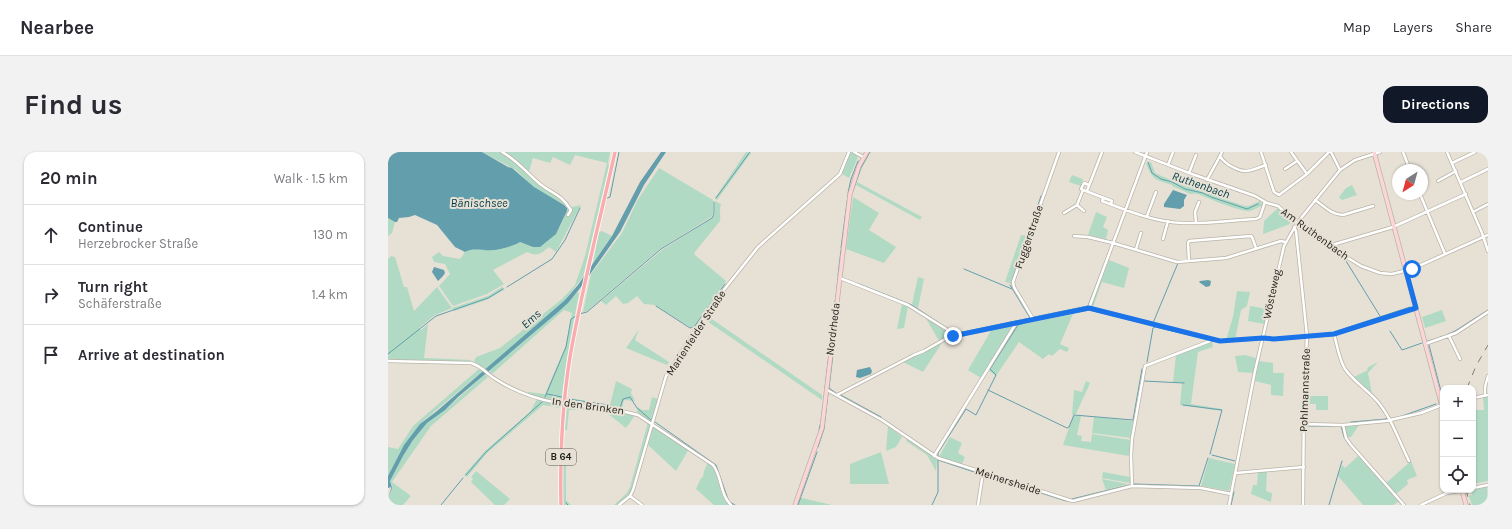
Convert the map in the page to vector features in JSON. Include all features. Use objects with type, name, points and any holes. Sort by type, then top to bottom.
[{"type":"main road","name":"B 64","points":[[561,505],[562,438],[569,364],[581,299],[615,152]]},
{"type":"main road","name":"Nordrheda","points":[[795,505],[821,433],[850,194],[854,177],[863,157],[867,152]]},
{"type":"main road","points":[[1374,153],[1440,398]]},
{"type":"main road","points":[[1464,493],[1466,505]]},
{"type":"street","points":[[502,152],[517,162],[541,184],[564,200],[571,210],[568,215]]},
{"type":"street","name":"Marienfelder Straße","points":[[620,505],[630,496],[633,490],[666,376],[711,306],[758,246],[840,174],[849,152]]},
{"type":"street","points":[[854,152],[863,157]]},
{"type":"street","name":"Fuggerstraße","points":[[1033,319],[1014,287],[1013,282],[1059,152]]},
{"type":"street","points":[[1087,191],[1102,152]]},
{"type":"street","name":"Am Ruthenbach","points":[[1135,152],[1207,180],[1258,197],[1265,202],[1278,206],[1297,223],[1330,247],[1354,262],[1372,270],[1392,274],[1406,271],[1488,235]]},
{"type":"street","points":[[1089,308],[1148,152]]},
{"type":"street","points":[[1168,165],[1173,152]]},
{"type":"street","points":[[1207,180],[1222,152]]},
{"type":"street","points":[[1261,152],[1276,194],[1281,194],[1307,174],[1330,152],[1340,170]]},
{"type":"street","points":[[1291,152],[1307,174]]},
{"type":"street","name":"Wösteweg","points":[[1229,505],[1255,371],[1281,252],[1294,227],[1340,170],[1355,160],[1380,152]]},
{"type":"street","points":[[1402,152],[1407,164]]},
{"type":"street","points":[[1448,152],[1488,251]]},
{"type":"street","points":[[1452,163],[1475,152]]},
{"type":"street","points":[[1189,173],[1196,155]]},
{"type":"street","points":[[1220,156],[1225,162],[1244,172],[1266,165]]},
{"type":"street","points":[[1285,169],[1297,161]]},
{"type":"street","points":[[1460,182],[1488,169]]},
{"type":"street","points":[[1438,182],[1456,171]]},
{"type":"street","points":[[1064,212],[1077,205],[1084,183],[1089,185]]},
{"type":"street","points":[[1083,190],[1104,198],[1102,201],[1126,210],[1168,221],[1182,223],[1256,219],[1260,217],[1265,202]]},
{"type":"street","points":[[1147,216],[1156,192]]},
{"type":"street","points":[[1330,247],[1332,244],[1394,226],[1466,194]]},
{"type":"street","points":[[1315,200],[1338,215],[1343,215],[1373,206]]},
{"type":"street","points":[[1422,200],[1445,254]]},
{"type":"street","points":[[1196,222],[1195,212],[1199,202]]},
{"type":"street","points":[[1473,212],[1488,204]]},
{"type":"street","points":[[1077,205],[1084,211]]},
{"type":"street","points":[[1163,239],[1168,221]]},
{"type":"street","name":"Pohlmannstraße","points":[[1294,227],[1296,231],[1307,336],[1303,424],[1304,505]]},
{"type":"street","points":[[1136,249],[1141,233]]},
{"type":"street","points":[[1074,236],[1113,242],[1177,262],[1226,258],[1281,241],[1286,242]]},
{"type":"street","points":[[1189,261],[1189,241],[1250,236],[1252,237],[1256,248]]},
{"type":"street","points":[[1477,241],[1486,244]]},
{"type":"street","points":[[840,278],[908,305],[954,334],[958,335],[1089,308],[1211,340],[1230,341],[1263,338],[1274,339],[1334,334],[1416,308]]},
{"type":"street","points":[[1425,344],[1449,336],[1488,312]]},
{"type":"street","points":[[934,456],[1015,323]]},
{"type":"street","points":[[836,394],[924,351],[954,334]]},
{"type":"street","points":[[1334,334],[1344,368],[1377,400],[1391,420],[1409,461]]},
{"type":"street","points":[[1449,336],[1460,359]]},
{"type":"street","points":[[1132,486],[1132,439],[1145,366],[1211,340]]},
{"type":"street","name":"In den Brinken","points":[[388,361],[471,363],[484,369],[495,379],[515,390],[536,398],[558,403],[609,408],[638,414],[713,465],[716,469],[726,500],[731,505]]},
{"type":"street","points":[[1476,397],[1487,395],[1485,387],[1488,376]]},
{"type":"street","name":"Meinersheide","points":[[826,389],[882,420],[934,456],[1073,501],[1132,486],[1201,488],[1231,494]]},
{"type":"street","points":[[1303,424],[1343,425],[1391,420],[1440,406]]},
{"type":"street","points":[[1343,425],[1346,438],[1351,445],[1404,505]]},
{"type":"street","points":[[1236,473],[1304,467]]},
{"type":"street","points":[[978,505],[983,472]]},
{"type":"street","points":[[1476,487],[1488,484]]},
{"type":"street","points":[[1421,505],[1446,493]]},
{"type":"street","points":[[630,496],[642,505]]},
{"type":"green space","points":[[482,152],[500,152],[517,163],[540,185],[564,201],[564,205],[534,188],[516,170]]},
{"type":"green space","points":[[503,152],[610,152],[609,165],[583,277],[565,300],[486,369],[474,361],[476,357],[500,348],[562,299],[575,285],[585,256],[607,163],[575,155],[570,165],[553,157],[550,163],[533,158],[529,172]]},
{"type":"green space","points":[[746,152],[751,153],[717,200],[715,198]]},
{"type":"green space","points":[[852,152],[858,157],[849,178],[842,174],[849,153]]},
{"type":"green space","points":[[1151,162],[1155,173],[1184,186],[1204,190],[1214,196],[1245,206],[1249,206],[1260,201],[1262,206],[1252,211],[1247,211],[1217,202],[1199,194],[1190,194],[1155,178],[1150,173],[1146,163]]},
{"type":"green space","points":[[659,168],[713,200],[713,214],[711,217],[660,249],[587,311],[583,312],[591,274],[622,233],[637,201]]},
{"type":"green space","points":[[1072,175],[1083,179],[1081,186],[1069,182]]},
{"type":"green space","points":[[857,182],[922,217],[920,220],[856,185]]},
{"type":"green space","points":[[1352,185],[1357,195],[1342,200],[1339,197],[1346,188]]},
{"type":"green space","points":[[853,197],[879,213],[869,230],[896,247],[884,263],[846,249]]},
{"type":"green space","points":[[715,201],[721,204],[720,221],[694,253],[726,281],[694,327],[690,327],[655,305],[644,304],[637,296],[628,303],[623,304],[616,296],[606,305],[601,301],[662,250],[712,218],[715,214]]},
{"type":"green space","points":[[581,205],[556,252],[549,247],[539,254],[527,252],[493,270],[504,284],[487,294],[453,306],[439,286],[450,274],[445,264],[434,262],[432,257],[439,252],[443,256],[460,259],[469,249],[494,250],[520,242],[533,247],[546,241],[555,234],[561,225],[567,208]]},
{"type":"green space","points":[[1278,208],[1288,217],[1290,224],[1263,234],[1264,221]]},
{"type":"green space","points":[[1096,212],[1107,217],[1103,227],[1108,230],[1106,239],[1088,235]]},
{"type":"green space","points":[[388,218],[395,222],[392,233],[388,236]]},
{"type":"green space","points":[[602,231],[612,236],[593,263],[599,232]]},
{"type":"green space","points":[[1021,235],[1027,236],[1010,283],[1005,282]]},
{"type":"green space","points":[[391,256],[395,257],[404,287],[407,287],[414,311],[437,287],[452,308],[435,315],[419,328],[421,330],[428,324],[424,358],[471,360],[470,362],[388,360],[388,259]]},
{"type":"green space","points":[[1109,260],[1129,268],[1124,288],[1102,282],[1093,307],[1091,306]]},
{"type":"green space","points":[[918,277],[924,279],[918,308],[912,304]]},
{"type":"green space","points":[[502,287],[505,289],[489,299],[454,311],[452,308],[488,296]]},
{"type":"green space","points":[[1237,291],[1250,292],[1247,306],[1241,310],[1235,340],[1226,340],[1233,317]]},
{"type":"green space","points":[[577,292],[579,293],[567,357],[561,402],[528,394],[528,392],[545,394],[566,345],[572,313],[564,310],[492,374],[488,371],[557,313]]},
{"type":"green space","points":[[902,304],[908,306],[904,328],[897,329]]},
{"type":"green space","points":[[1250,306],[1268,309],[1264,324],[1248,321]]},
{"type":"green space","points":[[1442,310],[1446,321],[1425,328],[1422,317]]},
{"type":"green space","points":[[1073,314],[1060,344],[1069,348],[1067,352],[1060,349],[1052,356],[1049,354],[1043,359],[1019,342],[996,376],[989,371],[1018,325]]},
{"type":"green space","points":[[706,315],[822,395],[822,400],[704,319]]},
{"type":"green space","points":[[924,315],[950,334],[950,336],[939,341]]},
{"type":"green space","points":[[1012,325],[1013,327],[981,378],[968,370],[992,329]]},
{"type":"green space","points":[[639,329],[635,340],[669,362],[667,365],[626,348]]},
{"type":"green space","points":[[1212,342],[1213,347],[1198,352],[1191,404],[1222,409],[1222,411],[1180,405],[1182,383],[1173,382],[1176,355]]},
{"type":"green space","points":[[942,343],[923,372],[903,362]]},
{"type":"green space","points":[[1245,355],[1256,358],[1253,373],[1238,372],[1235,356]]},
{"type":"green space","points":[[1259,361],[1273,363],[1273,373],[1284,373],[1283,396],[1271,395],[1271,385],[1255,381]]},
{"type":"green space","points":[[1378,362],[1368,373],[1372,393],[1354,377],[1368,370],[1367,368]]},
{"type":"green space","points":[[480,368],[483,371],[422,422],[404,445],[388,476],[388,447],[398,449],[413,426]]},
{"type":"green space","points":[[485,374],[488,377],[431,426],[392,482],[411,496],[403,505],[388,505],[388,498],[392,487],[390,481],[413,440],[427,423],[445,410]]},
{"type":"green space","points":[[616,381],[632,389],[631,393],[635,401],[624,400],[622,409],[611,407],[610,405]]},
{"type":"green space","points":[[1086,381],[1090,383],[1076,414],[1072,415],[1074,390],[1082,392]]},
{"type":"green space","points":[[1305,396],[1328,396],[1328,410],[1316,410],[1316,404],[1305,404]]},
{"type":"green space","points":[[652,397],[658,399],[652,420],[650,421],[637,412],[638,407],[642,410],[649,410]]},
{"type":"green space","points":[[1488,397],[1488,481],[1476,483],[1476,410],[1484,410],[1483,398]]},
{"type":"green space","points":[[570,398],[608,405],[569,403]]},
{"type":"green space","points":[[537,399],[560,405],[560,408],[543,405],[487,453],[467,477],[464,475],[485,451],[530,412]]},
{"type":"green space","points":[[567,406],[606,409],[607,413],[601,410],[569,410],[567,430],[565,430]]},
{"type":"green space","points":[[619,411],[636,414],[626,428],[607,413]]},
{"type":"green space","points":[[1073,416],[1081,416],[1077,435],[1082,436],[1081,441],[1091,442],[1092,434],[1131,440],[1129,456],[1063,445]]},
{"type":"green space","points":[[1094,417],[1133,421],[1131,438],[1092,433]]},
{"type":"green space","points":[[648,422],[651,424],[632,489],[626,498],[618,505],[614,505],[627,493],[630,487]]},
{"type":"green space","points":[[1359,425],[1351,437],[1347,437],[1345,426]]},
{"type":"green space","points":[[655,426],[689,449],[676,471],[648,445],[653,427]]},
{"type":"green space","points":[[888,426],[902,437],[896,447],[886,451]]},
{"type":"green space","points":[[950,437],[962,443],[958,453],[965,457],[962,464],[939,457]]},
{"type":"green space","points":[[907,439],[937,459],[936,471],[927,455],[906,441]]},
{"type":"green space","points":[[563,449],[566,449],[566,500],[571,505],[563,505]]},
{"type":"green space","points":[[881,452],[889,484],[850,484],[850,464]]},
{"type":"green space","points":[[1358,456],[1398,502],[1393,505],[1363,505],[1338,476],[1342,465],[1345,468]]},
{"type":"green space","points":[[1209,458],[1235,464],[1229,491],[1201,486]]},
{"type":"green space","points":[[1411,461],[1417,476],[1407,480],[1408,484],[1396,494],[1386,483]]},
{"type":"green space","points":[[708,462],[715,472],[722,495],[729,505],[714,505],[696,489],[701,478],[703,477]]},
{"type":"green space","points":[[476,471],[510,499],[504,505],[495,505],[471,482],[473,479],[471,477]]},
{"type":"green space","points":[[1267,471],[1266,491],[1272,493],[1271,502],[1251,494],[1253,485],[1257,485],[1258,472]]},
{"type":"green space","points":[[1103,472],[1130,477],[1130,483],[1102,478]]},
{"type":"green space","points":[[1102,479],[1128,484],[1106,490]]},
{"type":"green space","points":[[1487,486],[1488,505],[1472,505],[1469,496],[1472,495],[1472,493],[1476,493],[1476,489]]},
{"type":"green space","points":[[800,498],[802,498],[832,505],[798,505]]},
{"type":"water","name":"Bänischsee","points":[[388,152],[482,152],[512,168],[534,187],[564,205],[567,208],[567,211],[556,234],[540,247],[533,247],[520,242],[499,249],[475,249],[465,252],[455,247],[437,225],[415,215],[399,218],[397,222],[388,218]]},
{"type":"water","points":[[661,152],[666,152],[644,185],[620,232],[581,287],[568,303],[557,313],[458,397],[445,410],[427,423],[413,440],[390,481],[392,488],[388,498],[391,487],[388,488],[388,476],[404,445],[420,424],[565,300],[578,285],[612,236],[640,182]]},
{"type":"water","points":[[1173,190],[1187,195],[1184,200],[1184,206],[1180,209],[1164,207],[1164,204]]},
{"type":"water","points":[[434,267],[444,270],[445,273],[438,281],[432,272]]},
{"type":"water","points":[[1200,281],[1211,281],[1210,286],[1206,287],[1199,282]]},
{"type":"water","points":[[870,367],[872,371],[871,374],[860,378],[856,377],[857,370]]},
{"type":"waterway","points":[[605,199],[610,197],[619,152]]},
{"type":"waterway","points":[[716,198],[750,152]]},
{"type":"waterway","points":[[853,191],[861,168],[870,152]]},
{"type":"waterway","points":[[848,193],[851,179],[858,161]]},
{"type":"waterway","name":"Ruthenbach","points":[[1148,162],[1152,173],[1161,179],[1172,182],[1185,189],[1203,193],[1247,209],[1258,204]]},
{"type":"waterway","points":[[841,248],[848,195]]},
{"type":"waterway","points":[[1011,283],[1041,196]]},
{"type":"waterway","points":[[579,314],[587,312],[661,249],[712,218],[714,214],[714,202]]},
{"type":"waterway","points":[[507,287],[552,259],[565,240],[580,208]]},
{"type":"waterway","points":[[838,276],[841,250]]},
{"type":"waterway","points":[[1034,317],[1088,306],[1107,257]]},
{"type":"waterway","name":"Ruthenbach","points":[[1346,261],[1380,316]]},
{"type":"waterway","points":[[1178,263],[1153,323],[1188,332]]},
{"type":"waterway","points":[[964,269],[1012,289]]},
{"type":"waterway","points":[[836,297],[838,278]]},
{"type":"waterway","points":[[656,306],[690,328],[694,327],[725,284]]},
{"type":"waterway","points":[[859,284],[912,305],[951,331],[958,333],[1030,318],[1010,285]]},
{"type":"waterway","points":[[388,354],[436,316],[488,298],[503,289]]},
{"type":"waterway","points":[[832,327],[835,301]]},
{"type":"waterway","points":[[1340,330],[1410,307]]},
{"type":"waterway","points":[[1036,320],[1089,310],[1150,325]]},
{"type":"waterway","name":"Ruthenbach","points":[[1446,335],[1488,310]]},
{"type":"waterway","points":[[1121,315],[1151,322]]},
{"type":"waterway","points":[[545,397],[566,347],[571,319],[576,316]]},
{"type":"waterway","points":[[938,457],[938,453],[966,409],[976,415],[996,375],[990,369],[1018,325],[1031,321]]},
{"type":"waterway","points":[[1147,362],[1153,328],[1155,327],[1206,339]]},
{"type":"waterway","points":[[825,388],[832,329]]},
{"type":"waterway","name":"Ruthenbach","points":[[1390,331],[1402,350],[1422,343]]},
{"type":"waterway","name":"Ruthenbach","points":[[1440,337],[1444,336]]},
{"type":"waterway","name":"Ruthenbach","points":[[1428,341],[1435,339]]},
{"type":"waterway","points":[[1429,345],[1440,387]]},
{"type":"waterway","points":[[908,359],[924,352]]},
{"type":"waterway","points":[[833,354],[829,388],[836,393]]},
{"type":"waterway","points":[[1302,422],[1304,357]]},
{"type":"waterway","points":[[988,390],[1067,428],[1069,427],[1074,415],[1133,420],[1142,369]]},
{"type":"waterway","points":[[1143,381],[1184,383]]},
{"type":"waterway","points":[[821,422],[825,391]]},
{"type":"waterway","points":[[818,447],[824,429],[828,393]]},
{"type":"waterway","points":[[547,394],[562,397]]},
{"type":"waterway","points":[[839,394],[881,417]]},
{"type":"waterway","points":[[1484,397],[1488,396]]},
{"type":"waterway","points":[[611,406],[620,408],[623,399],[630,397],[637,408],[651,420]]},
{"type":"waterway","points":[[568,399],[608,405]]},
{"type":"waterway","points":[[466,475],[486,452],[542,402]]},
{"type":"waterway","points":[[1377,403],[1385,414]]},
{"type":"waterway","points":[[1402,416],[1436,404]]},
{"type":"waterway","points":[[1183,405],[1222,410],[1210,454]]},
{"type":"waterway","points":[[1351,422],[1387,418]]},
{"type":"waterway","points":[[655,422],[716,465],[728,499]]},
{"type":"waterway","points":[[819,430],[820,425]]},
{"type":"waterway","points":[[1305,426],[1333,426]]},
{"type":"waterway","points":[[1341,426],[1344,437],[1349,445]]},
{"type":"waterway","points":[[798,505],[817,452]]},
{"type":"waterway","points":[[1212,455],[1235,461]]},
{"type":"waterway","points":[[1359,456],[1402,505]]},
{"type":"waterway","points":[[1134,484],[1199,486],[1208,458]]},
{"type":"waterway","points":[[932,505],[938,492],[938,460],[980,474]]},
{"type":"waterway","name":"Ruthenbach","points":[[1329,505],[1342,461]]},
{"type":"waterway","points":[[985,475],[1066,501]]},
{"type":"waterway","points":[[441,505],[463,478]]},
{"type":"waterway","points":[[1072,499],[1129,485]]},
{"type":"waterway","points":[[1231,505],[1234,492]]},
{"type":"waterway","points":[[730,502],[735,505]]},
{"type":"railway","points":[[1468,385],[1476,366],[1488,345]]},
{"type":"railway","points":[[1467,493],[1470,505]]},
{"type":"route","points":[[953,336],[954,334],[958,335],[1089,308],[1211,340],[1220,341],[1263,338],[1274,339],[1334,334],[1416,308],[1406,271],[1412,269]]},
{"type":"water label","name":"Ems","points":[[531,319]]}]
